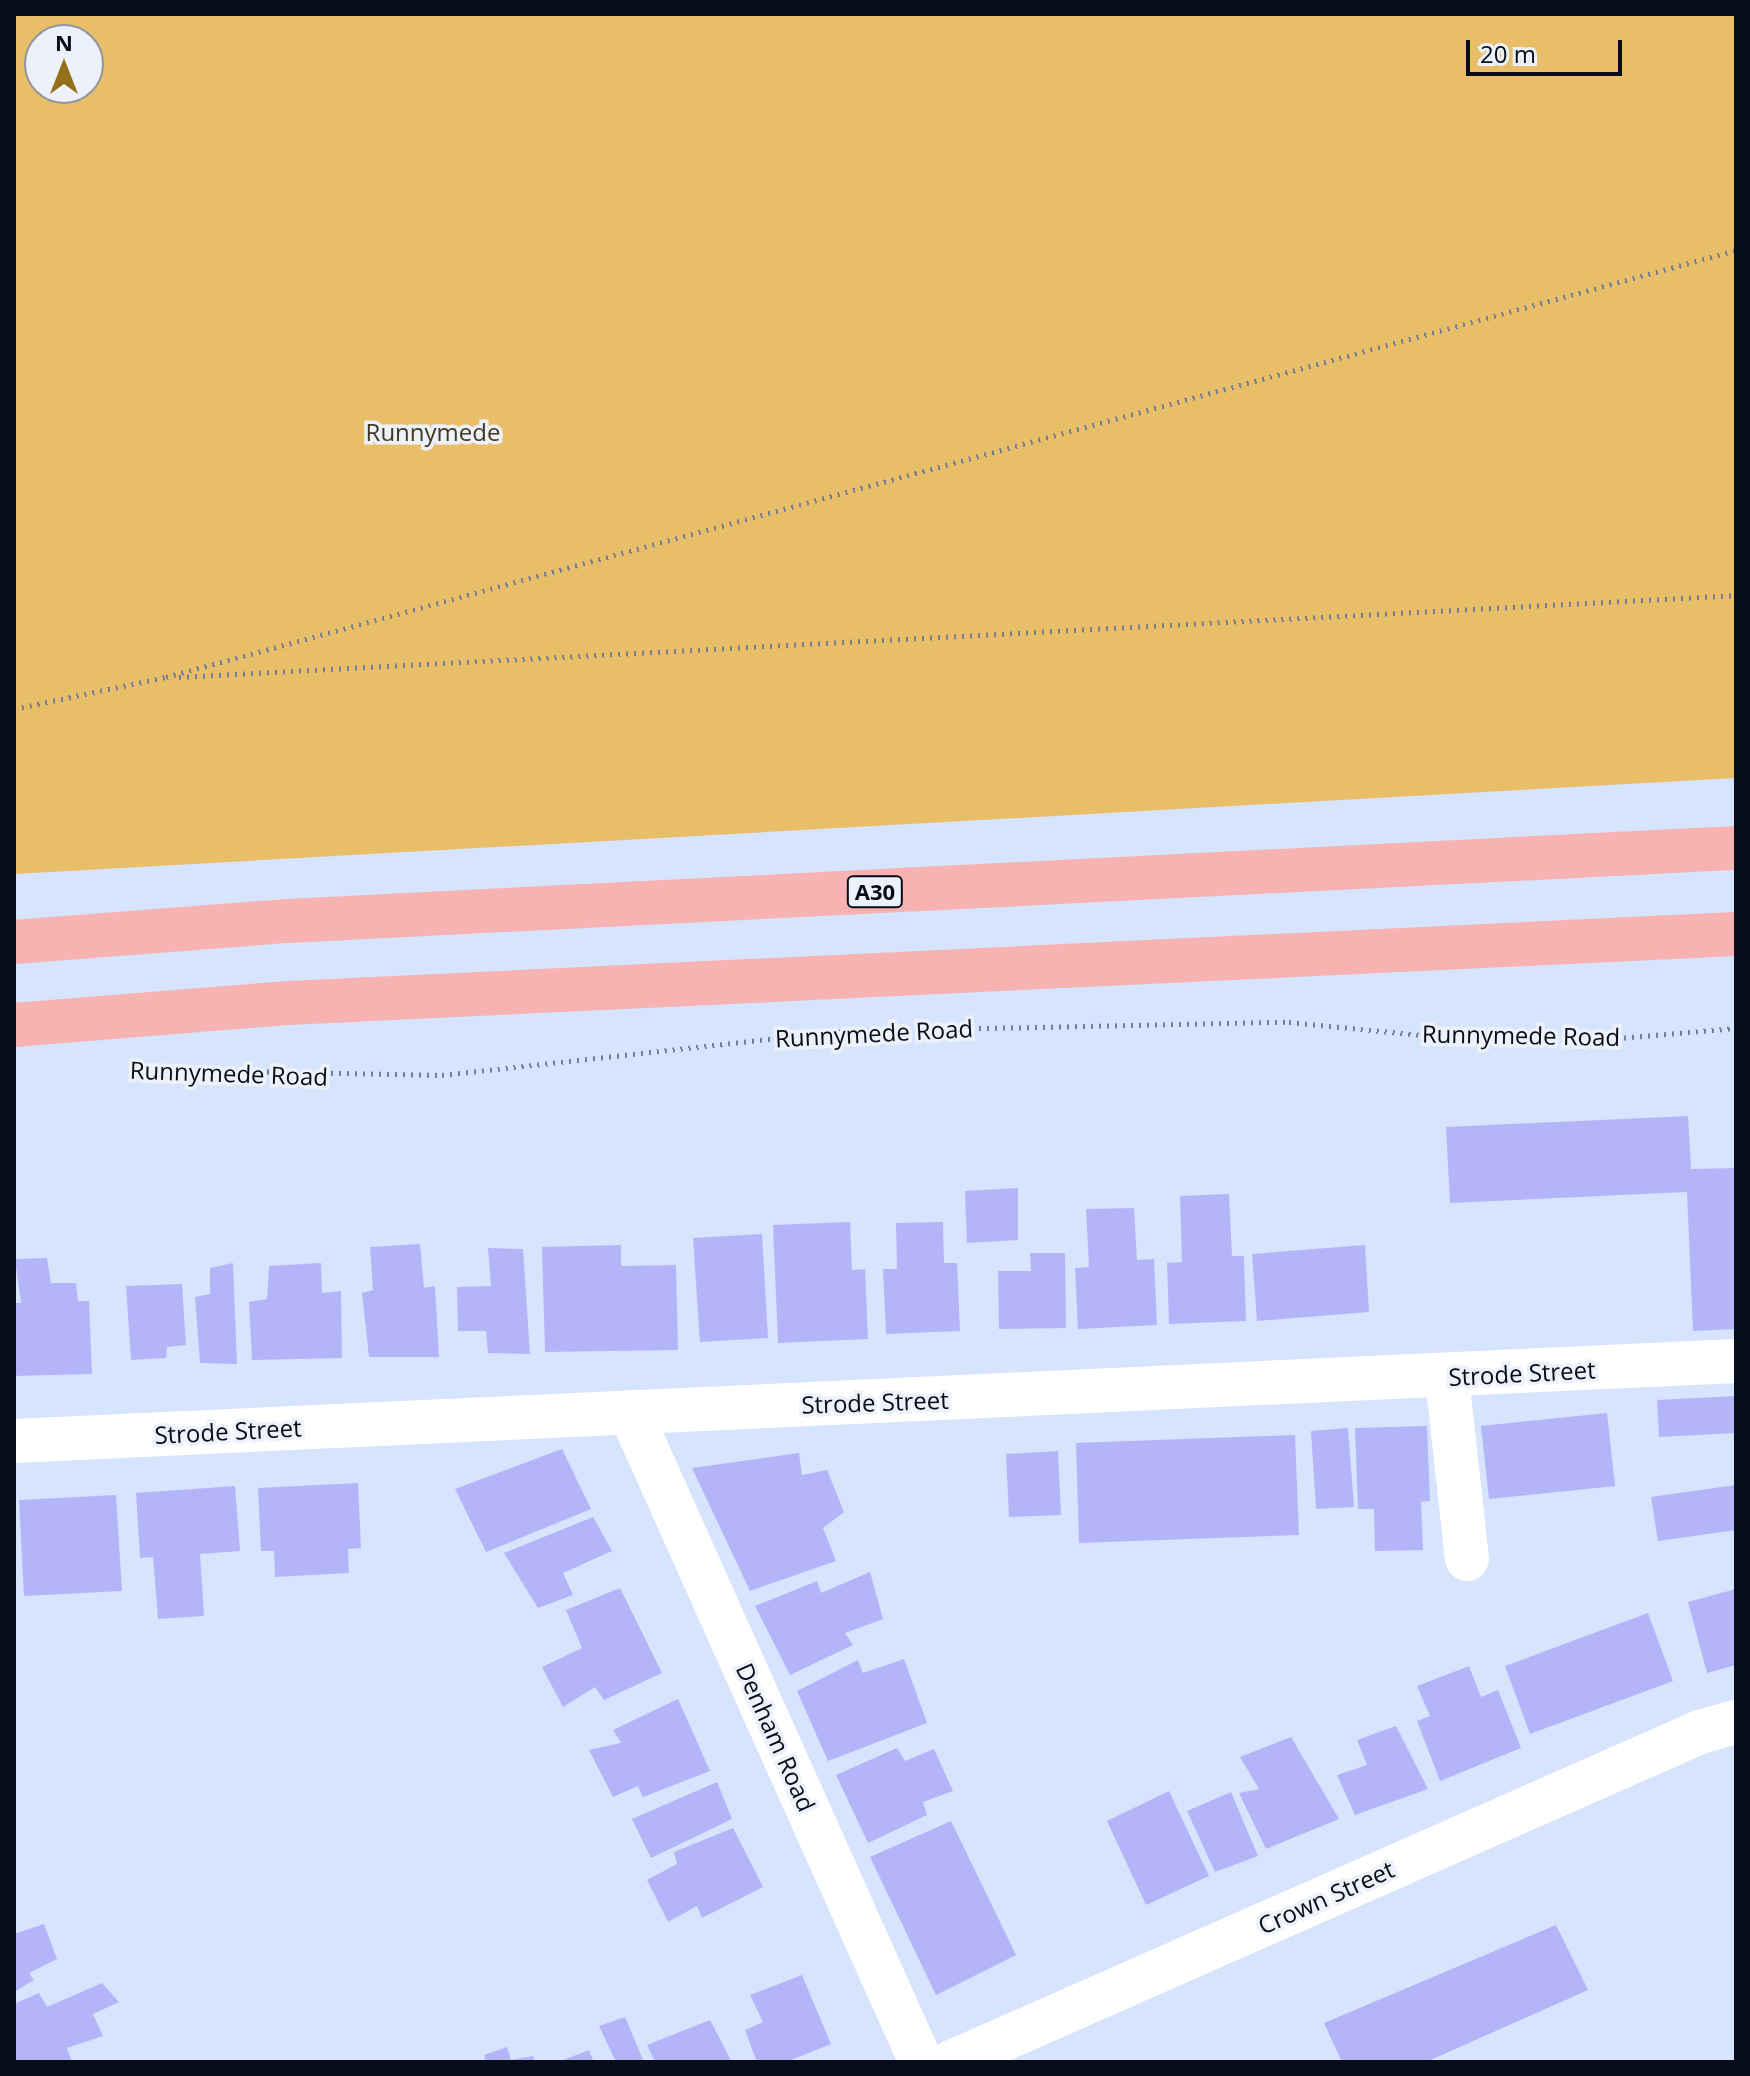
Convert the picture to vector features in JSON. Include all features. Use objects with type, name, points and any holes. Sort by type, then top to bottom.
[{"type":"main road","name":"A30","points":[[14,942],[288,921],[1736,848]]},
{"type":"main road","points":[[14,1025],[304,1002],[1736,934]]},
{"type":"street","name":"Strode Street","points":[[14,1441],[1447,1378],[1736,1361]]},
{"type":"street","points":[[1447,1378],[1467,1559]]},
{"type":"street","name":"Denham Road","points":[[630,1412],[921,2062]]},
{"type":"street","name":"Crown Street","points":[[952,2062],[1718,1727]]},
{"type":"path","points":[[14,709],[166,677],[1736,250]]},
{"type":"path","points":[[166,677],[1736,595]]},
{"type":"path","name":"Runnymede Road","points":[[126,1069],[442,1075],[843,1031],[1289,1022],[1452,1038],[1608,1039],[1736,1028]]},
{"type":"green space","name":"Runnymede","points":[[14,14],[1736,14],[1736,778],[14,874]]},
{"type":"building","points":[[1688,1116],[1691,1169],[1736,1168],[1736,1329],[1693,1331],[1687,1192],[1450,1203],[1446,1127]]},
{"type":"building","points":[[1018,1188],[1018,1240],[967,1243],[965,1191]]},
{"type":"building","points":[[1229,1194],[1232,1256],[1244,1256],[1246,1321],[1169,1324],[1167,1263],[1182,1262],[1180,1196]]},
{"type":"building","points":[[1134,1208],[1137,1260],[1154,1259],[1157,1325],[1078,1329],[1075,1268],[1089,1267],[1086,1209]]},
{"type":"building","points":[[850,1222],[852,1270],[865,1269],[868,1339],[778,1343],[773,1225]]},
{"type":"building","points":[[943,1222],[944,1263],[957,1263],[960,1331],[886,1334],[883,1269],[897,1269],[896,1223]]},
{"type":"building","points":[[762,1234],[768,1338],[700,1342],[693,1238]]},
{"type":"building","points":[[420,1244],[424,1288],[435,1286],[439,1357],[369,1357],[362,1293],[373,1290],[370,1247]]},
{"type":"building","points":[[621,1245],[621,1266],[676,1265],[678,1350],[545,1352],[542,1247]]},
{"type":"building","points":[[1365,1245],[1369,1312],[1257,1321],[1252,1254]]},
{"type":"building","points":[[488,1248],[523,1249],[530,1354],[488,1353],[486,1331],[458,1331],[457,1287],[491,1286]]},
{"type":"building","points":[[1030,1253],[1065,1253],[1066,1328],[999,1329],[998,1271],[1031,1271]]},
{"type":"building","points":[[47,1258],[51,1283],[76,1283],[78,1301],[89,1301],[92,1374],[14,1376],[14,1303],[21,1303],[15,1259]]},
{"type":"building","points":[[233,1263],[237,1364],[200,1363],[195,1297],[210,1294],[210,1268]]},
{"type":"building","points":[[321,1263],[322,1293],[341,1291],[342,1358],[252,1360],[249,1302],[267,1299],[269,1266]]},
{"type":"building","points":[[182,1284],[186,1345],[167,1347],[166,1358],[131,1360],[126,1286]]},
{"type":"building","points":[[1736,1396],[1736,1433],[1659,1437],[1657,1400]]},
{"type":"building","points":[[1607,1413],[1615,1486],[1489,1499],[1481,1426]]},
{"type":"building","points":[[1427,1426],[1430,1501],[1421,1502],[1423,1550],[1375,1551],[1374,1509],[1358,1509],[1355,1428]]},
{"type":"building","points":[[1348,1428],[1354,1507],[1316,1509],[1311,1431]]},
{"type":"building","points":[[1295,1435],[1299,1535],[1079,1543],[1076,1443]]},
{"type":"building","points":[[562,1449],[591,1509],[486,1552],[455,1489]]},
{"type":"building","points":[[1058,1451],[1061,1515],[1009,1517],[1006,1454]]},
{"type":"building","points":[[799,1453],[802,1475],[827,1470],[844,1512],[823,1528],[836,1561],[750,1591],[692,1468]]},
{"type":"building","points":[[358,1483],[361,1548],[348,1549],[349,1573],[275,1577],[274,1551],[261,1551],[258,1488]]},
{"type":"building","points":[[1736,1485],[1736,1530],[1658,1541],[1651,1497]]},
{"type":"building","points":[[235,1486],[240,1551],[200,1554],[204,1616],[158,1619],[153,1557],[140,1558],[136,1493]]},
{"type":"building","points":[[116,1495],[122,1591],[24,1596],[19,1500]]},
{"type":"building","points":[[593,1517],[612,1551],[563,1573],[573,1595],[538,1608],[504,1553]]},
{"type":"building","points":[[870,1572],[883,1619],[845,1633],[853,1645],[790,1675],[755,1606],[817,1581],[821,1593]]},
{"type":"building","points":[[620,1588],[662,1673],[604,1700],[595,1687],[563,1707],[542,1667],[582,1648],[566,1610]]},
{"type":"building","points":[[1736,1589],[1736,1665],[1707,1673],[1688,1602]]},
{"type":"building","points":[[1648,1613],[1673,1681],[1530,1734],[1505,1666]]},
{"type":"building","points":[[904,1659],[927,1723],[828,1761],[797,1691],[858,1660],[863,1673]]},
{"type":"building","points":[[1469,1666],[1481,1697],[1498,1690],[1521,1748],[1440,1781],[1417,1721],[1430,1716],[1417,1686]]},
{"type":"building","points":[[678,1699],[710,1771],[643,1797],[638,1786],[613,1797],[589,1750],[621,1743],[613,1730]]},
{"type":"building","points":[[1396,1726],[1428,1789],[1355,1815],[1337,1775],[1367,1765],[1357,1740]]},
{"type":"building","points":[[1291,1737],[1339,1819],[1266,1849],[1239,1793],[1259,1789],[1240,1757]]},
{"type":"building","points":[[897,1748],[905,1761],[934,1749],[953,1791],[923,1802],[927,1815],[868,1843],[836,1775]]},
{"type":"building","points":[[717,1782],[732,1819],[651,1858],[632,1819]]},
{"type":"building","points":[[1169,1791],[1209,1876],[1146,1905],[1107,1821]]},
{"type":"building","points":[[1231,1792],[1258,1856],[1215,1872],[1187,1811]]},
{"type":"building","points":[[951,1821],[1016,1955],[936,1995],[870,1857]]},
{"type":"building","points":[[733,1828],[763,1887],[702,1918],[697,1906],[668,1922],[647,1880],[677,1864],[674,1852]]},
{"type":"building","points":[[44,1924],[57,1959],[29,1973],[34,1980],[14,1992],[14,1934]]},
{"type":"building","points":[[1556,1925],[1588,1990],[1426,2062],[1342,2062],[1324,2023]]},
{"type":"building","points":[[802,1975],[831,2044],[786,2062],[757,2062],[745,2030],[763,2022],[750,1995]]},
{"type":"building","points":[[102,1983],[119,2002],[93,2014],[103,2036],[67,2048],[72,2062],[14,2062],[14,2004],[39,1993],[47,2007]]},
{"type":"building","points":[[625,2017],[644,2062],[616,2062],[599,2026]]},
{"type":"building","points":[[710,2020],[732,2062],[655,2062],[647,2045]]},
{"type":"building","points":[[507,2047],[511,2060],[533,2056],[535,2062],[486,2062],[484,2055]]},
{"type":"building","points":[[589,2050],[594,2062],[558,2062]]}]
